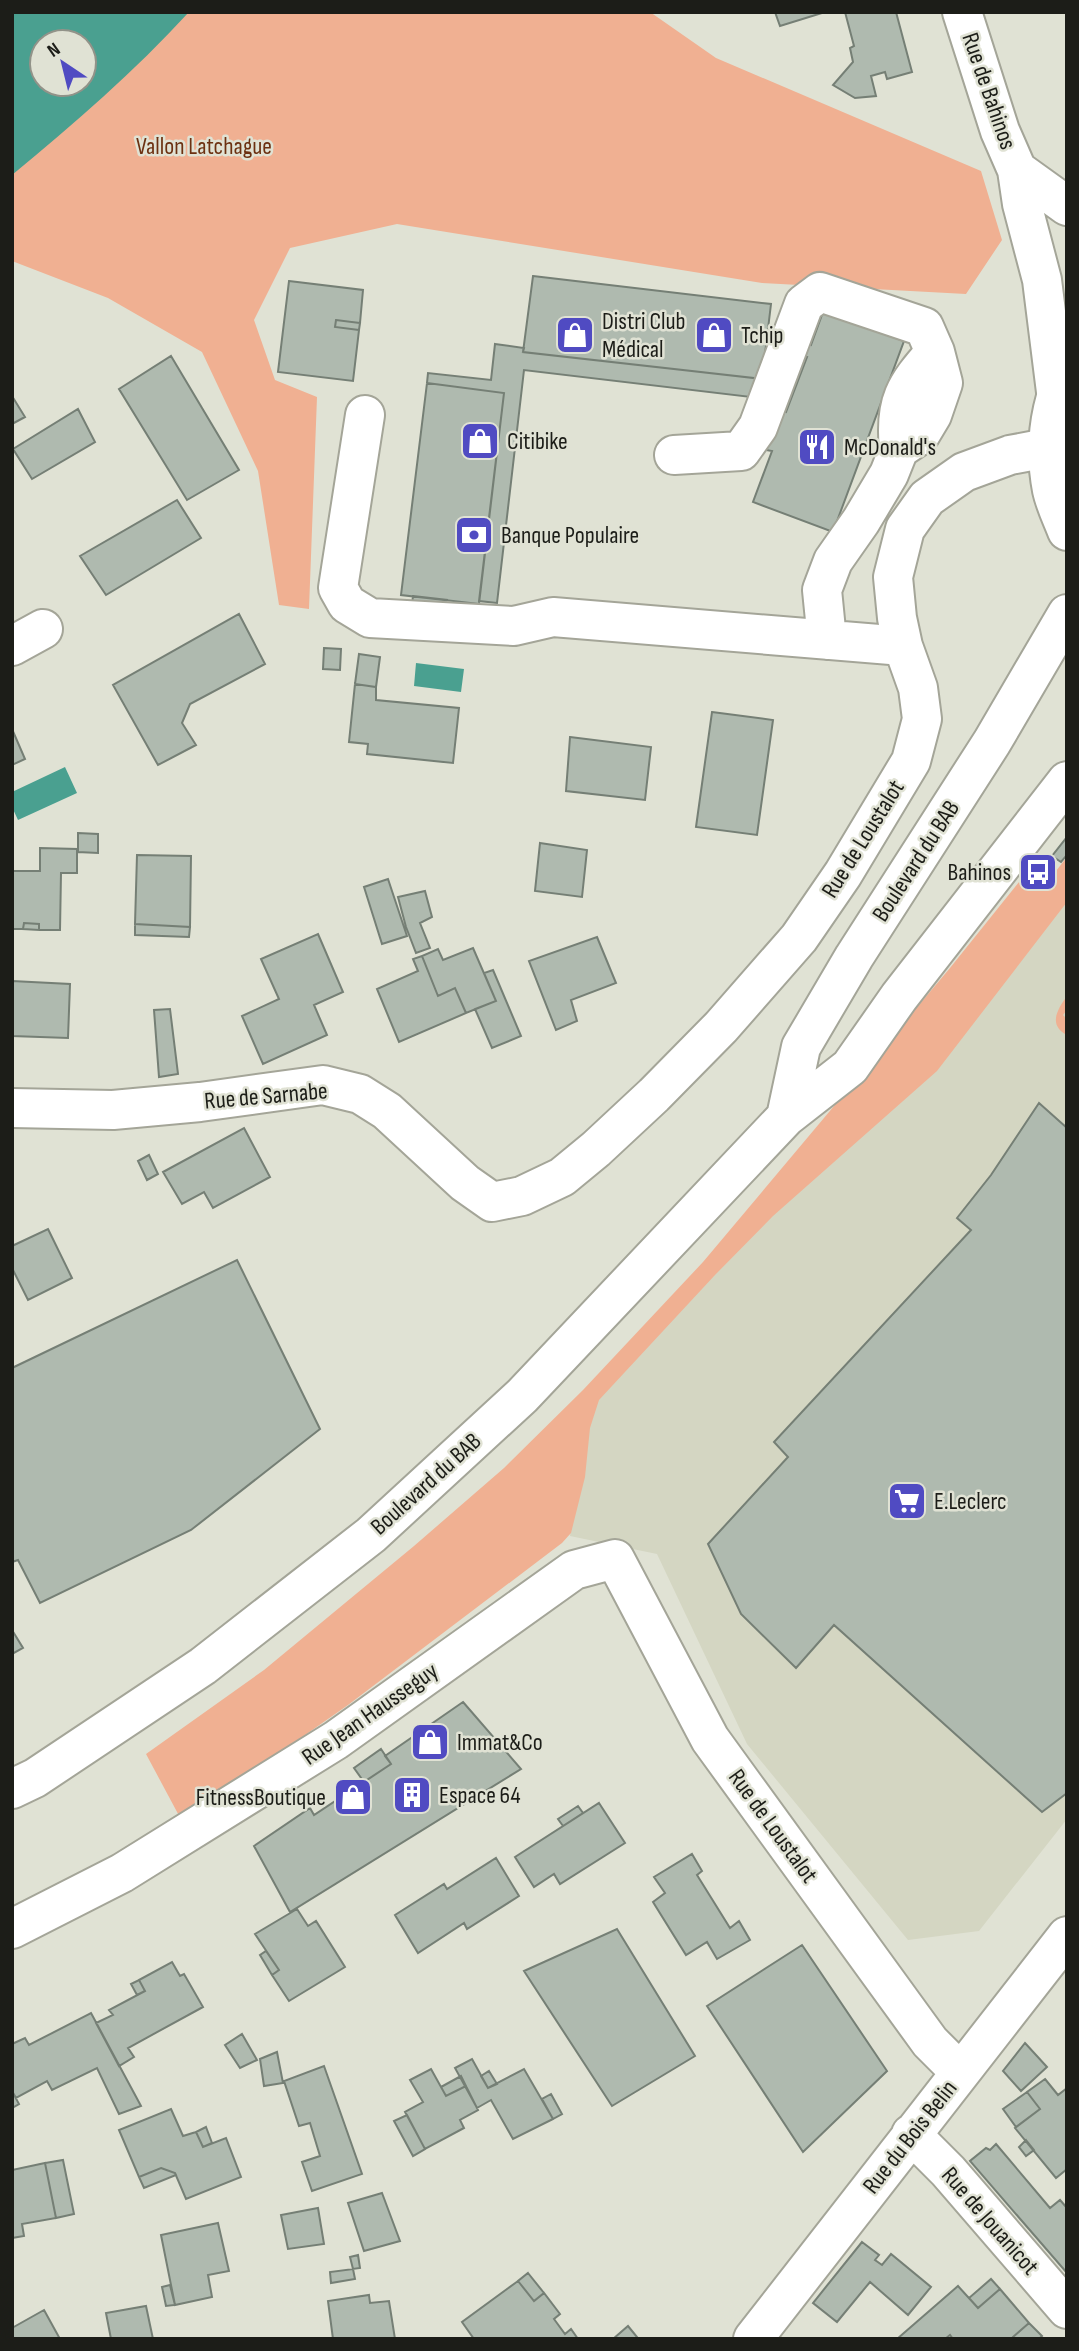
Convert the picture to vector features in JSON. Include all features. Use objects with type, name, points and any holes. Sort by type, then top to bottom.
[{"type":"street","name":"Rue de Bahinos","points":[[962,12],[1000,131],[1017,170],[1022,204],[1042,280],[1061,380],[1047,448],[1052,492],[1067,531]]},
{"type":"street","name":"Rue de Bahinos","points":[[1017,170],[1067,206]]},
{"type":"street","points":[[674,455],[741,451],[758,427],[804,304],[820,292],[924,327],[935,352],[943,383],[932,415],[920,435],[899,449],[889,474],[861,522],[833,561],[822,590],[827,640]]},
{"type":"street","points":[[365,415],[338,588],[347,604],[370,618],[513,626],[554,617],[903,646]]},
{"type":"street","name":"Rue de Loustalot","points":[[522,1196],[562,1177],[654,1096],[721,1027],[799,938],[843,874],[911,761],[922,719],[918,688],[903,646],[897,618],[894,577],[905,529],[927,498],[964,472],[1010,455],[1047,448]]},
{"type":"street","name":"Boulevard du BAB","points":[[786,1116],[801,1047],[854,957],[992,742],[1067,614]]},
{"type":"street","name":"Boulevard du BAB","points":[[12,1789],[34,1778],[203,1666],[371,1535],[522,1396],[786,1116],[850,1068],[899,996],[1067,781]]},
{"type":"street","name":"Rue de Sarnabe","points":[[12,1108],[113,1110],[200,1102],[323,1085],[360,1094],[387,1111],[466,1183],[492,1202],[522,1196]]},
{"type":"street","name":"Rue de Loustalot","points":[[615,1559],[709,1739],[930,2042],[960,2072]]},
{"type":"street","name":"Rue Jean Hausseguy","points":[[12,1929],[122,1873],[336,1740],[574,1570],[615,1559]]},
{"type":"street","name":"Rue du Bois Belin","points":[[770,2333],[911,2134],[1067,1936]]},
{"type":"street","name":"Rue de Jouanicot","points":[[911,2134],[948,2171],[1067,2309]]},
{"type":"shaded area","points":[[1067,877],[1067,1819],[979,1931],[908,1940],[747,1744],[657,1554],[570,1536],[587,1401]]},
{"type":"green space","name":"Vallon Latchague","points":[[12,12],[650,12],[716,58],[981,171],[1002,240],[966,294],[762,283],[397,224],[290,248],[254,320],[275,380],[317,397],[309,609],[279,605],[258,471],[202,352],[108,298],[12,261]]},
{"type":"green space","points":[[1067,857],[1067,902],[937,1071],[773,1216],[599,1400],[590,1428],[585,1477],[571,1533],[562,1543],[348,1705],[225,1791],[184,1825],[146,1754],[264,1670],[504,1468],[583,1390],[703,1262],[1023,877],[1041,890]]},
{"type":"green space","points":[[1067,996],[1067,1010],[1063,1015],[1067,1019],[1067,1035],[1058,1027],[1056,1017]]},
{"type":"water","points":[[12,12],[189,12],[104,96],[12,175]]},
{"type":"water","points":[[416,663],[464,669],[461,692],[414,686]]},
{"type":"water","points":[[65,767],[77,793],[18,820],[12,807],[12,792]]},
{"type":"building","points":[[775,12],[822,12],[822,13],[780,26]]},
{"type":"building","points":[[845,12],[896,12],[912,72],[887,79],[885,72],[871,76],[876,96],[855,98],[833,85],[853,62],[850,48],[854,46]]},
{"type":"building","points":[[533,276],[771,304],[762,379],[523,352]]},
{"type":"building","points":[[289,281],[363,290],[360,323],[336,320],[335,327],[359,330],[353,381],[278,372]]},
{"type":"building","points":[[823,312],[904,341],[833,532],[753,502],[772,451],[766,450],[780,410],[786,412],[807,357],[801,356],[806,343],[811,345]]},
{"type":"building","points":[[336,320],[360,323],[359,330],[335,327]]},
{"type":"building","points":[[495,344],[524,348],[523,352],[762,379],[759,398],[524,370],[497,603],[479,601],[504,393],[427,383],[428,373],[491,380]]},
{"type":"building","points":[[171,356],[239,470],[187,500],[119,389]]},
{"type":"building","points":[[427,383],[504,393],[479,604],[401,595]]},
{"type":"building","points":[[12,396],[25,417],[12,424]]},
{"type":"building","points":[[78,409],[95,442],[32,479],[13,449]]},
{"type":"building","points":[[177,500],[201,538],[106,595],[80,556]]},
{"type":"building","points":[[413,596],[447,600],[446,608],[412,604]]},
{"type":"building","points":[[239,614],[265,664],[190,704],[182,723],[196,745],[158,765],[113,685]]},
{"type":"building","points":[[324,648],[341,649],[340,670],[323,669]]},
{"type":"building","points":[[359,654],[380,657],[376,687],[355,684]]},
{"type":"building","points":[[355,684],[376,687],[376,700],[459,708],[453,763],[367,754],[368,744],[349,742]]},
{"type":"building","points":[[712,712],[773,720],[757,835],[696,827]]},
{"type":"building","points":[[12,729],[25,759],[12,765]]},
{"type":"building","points":[[570,737],[651,747],[645,800],[566,791]]},
{"type":"building","points":[[78,833],[98,834],[98,853],[78,852]]},
{"type":"building","points":[[1067,837],[1067,855],[1061,862],[1052,856]]},
{"type":"building","points":[[540,843],[587,850],[582,897],[535,891]]},
{"type":"building","points":[[40,848],[77,849],[77,873],[61,873],[60,930],[39,930],[39,924],[24,923],[23,929],[12,929],[12,871],[40,871]]},
{"type":"building","points":[[137,855],[191,856],[190,927],[135,924]]},
{"type":"building","points":[[388,879],[407,936],[382,944],[364,887]]},
{"type":"building","points":[[425,891],[432,917],[420,923],[430,948],[416,953],[398,897]]},
{"type":"building","points":[[24,923],[39,924],[39,930],[23,929]]},
{"type":"building","points":[[135,924],[190,927],[189,937],[135,935]]},
{"type":"building","points":[[318,934],[343,992],[314,1005],[327,1035],[263,1064],[242,1016],[279,999],[261,959]]},
{"type":"building","points":[[597,937],[616,983],[571,1000],[577,1021],[556,1030],[529,961]]},
{"type":"building","points":[[473,948],[496,1001],[466,1013],[455,988],[438,996],[422,956],[438,949],[443,960]]},
{"type":"building","points":[[422,956],[438,996],[455,988],[466,1013],[399,1042],[377,989],[418,971],[413,959]]},
{"type":"building","points":[[493,970],[521,1036],[492,1048],[475,1009],[496,1001],[484,973]]},
{"type":"building","points":[[12,981],[70,984],[68,1038],[12,1036]]},
{"type":"building","points":[[170,1009],[178,1074],[159,1077],[154,1010]]},
{"type":"building","name":"E.Leclerc","points":[[1039,1103],[1067,1128],[1067,1793],[1042,1812],[834,1625],[796,1668],[741,1614],[708,1544],[788,1457],[774,1442],[971,1230],[957,1218],[991,1175]]},
{"type":"building","points":[[244,1128],[270,1177],[213,1208],[204,1192],[182,1204],[163,1172]]},
{"type":"building","points":[[149,1155],[158,1174],[147,1180],[138,1161]]},
{"type":"building","points":[[48,1229],[72,1278],[28,1300],[12,1268],[12,1246]]},
{"type":"building","points":[[237,1260],[320,1429],[191,1530],[40,1603],[18,1560],[12,1562],[12,1368]]},
{"type":"building","points":[[12,1630],[23,1648],[12,1654]]},
{"type":"building","name":"Espace 64","points":[[463,1702],[521,1769],[290,1912],[254,1846],[310,1808],[314,1815],[391,1764],[385,1756]]},
{"type":"building","points":[[381,1749],[391,1764],[364,1782],[354,1768]]},
{"type":"building","points":[[599,1803],[625,1843],[560,1884],[554,1874],[534,1887],[515,1857]]},
{"type":"building","points":[[578,1806],[583,1813],[563,1826],[558,1819]]},
{"type":"building","points":[[692,1854],[702,1871],[697,1875],[730,1928],[739,1921],[750,1940],[717,1959],[707,1942],[686,1955],[653,1902],[665,1893],[654,1877]]},
{"type":"building","points":[[496,1858],[519,1896],[467,1929],[464,1923],[418,1953],[395,1915],[444,1884],[447,1889]]},
{"type":"building","points":[[297,1909],[308,1926],[316,1921],[345,1967],[289,2001],[272,1975],[279,1970],[255,1934]]},
{"type":"building","points":[[617,1929],[695,2056],[612,2106],[524,1971]]},
{"type":"building","points":[[802,1945],[887,2071],[803,2152],[707,2006]]},
{"type":"building","points":[[266,1951],[279,1970],[272,1975],[260,1955]]},
{"type":"building","points":[[172,1962],[180,1976],[184,1974],[203,2007],[128,2048],[134,2057],[119,2066],[96,2023],[113,2015],[109,2010],[145,1991],[139,1980]]},
{"type":"building","points":[[139,1980],[145,1991],[137,1995],[131,1984]]},
{"type":"building","points":[[91,2013],[141,2106],[119,2114],[97,2068],[52,2090],[47,2081],[16,2098],[12,2091],[12,2044],[25,2038],[29,2045]]},
{"type":"building","points":[[242,2034],[257,2060],[240,2068],[225,2045]]},
{"type":"building","points":[[1025,2043],[1047,2067],[1021,2091],[1003,2071]]},
{"type":"building","points":[[277,2052],[283,2083],[264,2086],[260,2059]]},
{"type":"building","points":[[472,2059],[488,2088],[524,2069],[553,2119],[513,2139],[491,2100],[477,2108],[455,2068]]},
{"type":"building","points":[[324,2066],[362,2174],[312,2191],[302,2162],[320,2156],[310,2123],[299,2126],[284,2081]]},
{"type":"building","points":[[431,2069],[446,2096],[466,2086],[478,2110],[460,2120],[464,2128],[425,2149],[405,2112],[423,2102],[410,2080]]},
{"type":"building","points":[[489,2071],[497,2084],[488,2088],[481,2076]]},
{"type":"building","points":[[461,2076],[466,2086],[446,2096],[441,2087]]},
{"type":"building","points":[[1045,2079],[1058,2095],[1067,2088],[1067,2169],[1056,2178],[1015,2128],[1040,2109],[1027,2092]]},
{"type":"building","points":[[12,2091],[19,2104],[12,2108]]},
{"type":"building","points":[[1027,2092],[1040,2109],[1016,2127],[1003,2109]]},
{"type":"building","points":[[551,2094],[562,2114],[553,2119],[542,2099]]},
{"type":"building","points":[[171,2109],[183,2136],[196,2132],[203,2147],[226,2138],[241,2177],[186,2199],[175,2173],[161,2168],[139,2177],[119,2130]]},
{"type":"building","points":[[407,2115],[425,2149],[413,2156],[394,2121]]},
{"type":"building","points":[[206,2127],[212,2143],[203,2147],[196,2132]]},
{"type":"building","points":[[1026,2140],[1034,2150],[1026,2156],[1019,2147]]},
{"type":"building","points":[[996,2144],[1050,2208],[1060,2200],[1067,2208],[1067,2273],[970,2161],[986,2148],[990,2150]]},
{"type":"building","points":[[63,2160],[74,2214],[56,2218],[45,2163]]},
{"type":"building","points":[[45,2163],[56,2218],[22,2224],[24,2236],[12,2238],[12,2170]]},
{"type":"building","points":[[161,2168],[176,2175],[144,2188],[139,2177]]},
{"type":"building","points":[[382,2193],[400,2241],[364,2251],[348,2203]]},
{"type":"building","points":[[318,2208],[324,2244],[288,2249],[281,2215]]},
{"type":"building","points":[[218,2223],[229,2271],[208,2275],[212,2297],[175,2305],[161,2235]]},
{"type":"building","points":[[862,2242],[879,2255],[875,2260],[882,2265],[891,2254],[931,2287],[908,2315],[870,2282],[837,2322],[813,2303]]},
{"type":"building","points":[[358,2255],[360,2268],[353,2269],[350,2257]]},
{"type":"building","points":[[353,2269],[355,2279],[331,2283],[330,2272]]},
{"type":"building","points":[[528,2273],[544,2293],[534,2301],[518,2281]]},
{"type":"building","points":[[991,2279],[1000,2289],[978,2308],[969,2298]]},
{"type":"building","points":[[518,2281],[534,2301],[544,2293],[560,2314],[554,2319],[565,2334],[571,2329],[578,2339],[474,2339],[462,2322]]},
{"type":"building","points":[[170,2285],[175,2305],[166,2306],[162,2287]]},
{"type":"building","points":[[958,2286],[978,2308],[1000,2289],[1029,2323],[1014,2339],[953,2339],[950,2335],[945,2339],[897,2339]]},
{"type":"building","points":[[369,2295],[370,2303],[389,2301],[395,2339],[333,2339],[328,2301]]},
{"type":"building","points":[[146,2306],[153,2339],[111,2339],[106,2313]]},
{"type":"building","points":[[44,2310],[60,2339],[12,2339],[12,2328]]},
{"type":"building","points":[[1029,2323],[1042,2336],[1039,2339],[1014,2339],[1013,2337]]},
{"type":"building","points":[[628,2326],[637,2337],[613,2339]]},
{"type":"place","name":"Distri Club Médical","points":[[575,335]]},
{"type":"place","name":"Tchip","points":[[714,335]]},
{"type":"place","name":"Citibike","points":[[480,441]]},
{"type":"place","name":"McDonald's","points":[[817,447]]},
{"type":"place","name":"Banque Populaire","points":[[474,535]]},
{"type":"place","name":"Bahinos","points":[[1038,872]]},
{"type":"place","name":"E.Leclerc","points":[[907,1501]]},
{"type":"place","name":"Immat&Co","points":[[430,1742]]},
{"type":"place","name":"Espace 64","points":[[412,1795]]},
{"type":"place","name":"FitnessBoutique","points":[[353,1797]]}]
